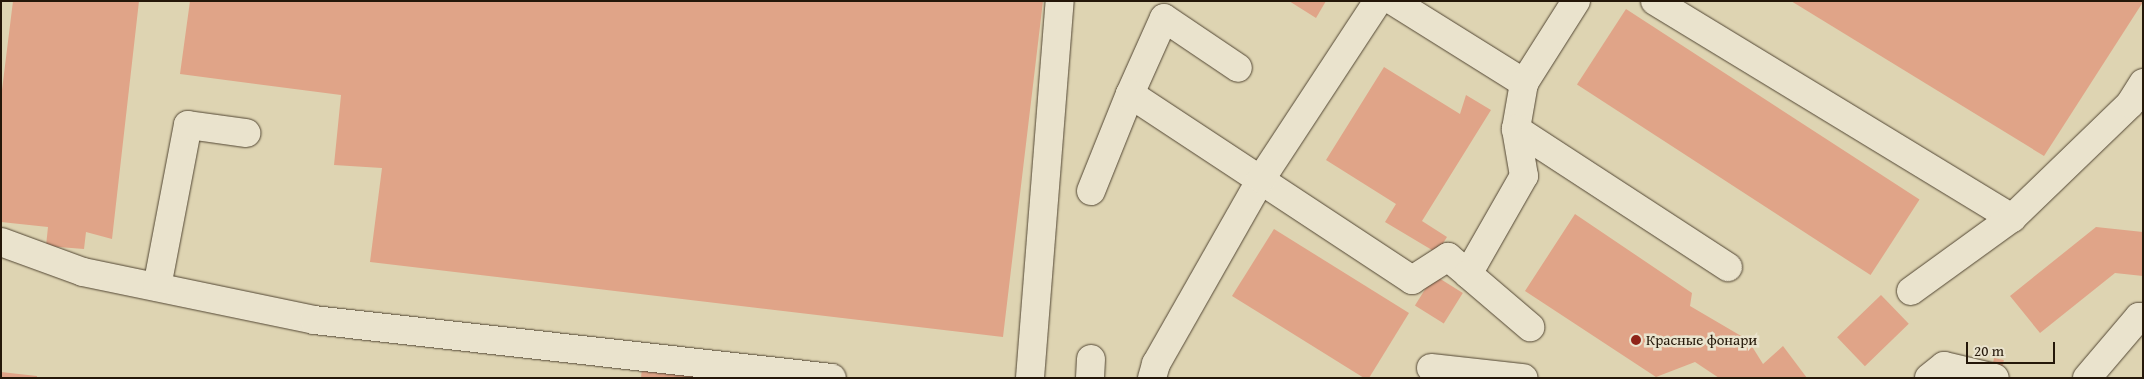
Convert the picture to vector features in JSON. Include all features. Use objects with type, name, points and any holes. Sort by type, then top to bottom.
[{"type":"lane","points":[[1030,378],[1060,1]]},
{"type":"lane","points":[[1152,378],[1156,364],[1261,179],[1378,1]]},
{"type":"lane","points":[[1393,1],[1524,83]]},
{"type":"lane","points":[[1468,274],[1524,176],[1516,130],[1524,83],[1576,1]]},
{"type":"lane","points":[[1655,1],[2012,218]]},
{"type":"lane","points":[[1091,191],[1130,94],[1164,18],[1238,68]]},
{"type":"lane","points":[[1911,291],[2012,218],[2130,104],[2143,83]]},
{"type":"lane","points":[[1130,94],[1412,280],[1448,257],[1530,327]]},
{"type":"lane","points":[[157,287],[188,125],[246,133]]},
{"type":"lane","points":[[1516,130],[1728,267]]},
{"type":"lane","points":[[1,242],[83,272],[314,320],[832,378]]},
{"type":"lane","points":[[2087,378],[2139,317],[2143,317]]},
{"type":"lane","points":[[1928,378],[1944,366],[1996,378]]},
{"type":"lane","points":[[1431,368],[1523,378]]},
{"type":"building","points":[[13,1],[139,1],[112,239],[86,232],[84,249],[46,246],[48,227],[1,222],[1,98]]},
{"type":"building","points":[[190,1],[1043,1],[1003,337],[370,262],[382,168],[334,165],[341,95],[180,74]]},
{"type":"building","points":[[1289,1],[1326,1],[1316,18]]},
{"type":"building","points":[[1791,1],[2143,1],[2143,2],[2044,156]]},
{"type":"building","points":[[1626,9],[1920,200],[1871,275],[1577,84]]},
{"type":"building","points":[[1384,67],[1460,114],[1466,95],[1491,110],[1422,221],[1447,237],[1437,253],[1385,222],[1396,204],[1326,160]]},
{"type":"building","points":[[1575,214],[1692,293],[1690,306],[1748,340],[1763,364],[1783,346],[1807,378],[1719,378],[1695,362],[1656,377],[1525,291]]},
{"type":"building","points":[[2096,227],[2143,232],[2143,276],[2115,273],[2040,333],[2010,296]]},
{"type":"building","points":[[1274,229],[1409,313],[1369,378],[1364,378],[1232,296]]},
{"type":"building","points":[[1434,275],[1463,293],[1444,324],[1415,306]]},
{"type":"building","points":[[1881,295],[1909,324],[1865,366],[1837,337]]},
{"type":"building","points":[[1994,358],[2004,360],[2002,371],[1992,369]]},
{"type":"building","points":[[642,368],[717,378],[641,378]]},
{"type":"building","points":[[1,372],[37,376],[37,378],[1,378]]},
{"type":"place","name":"Красные фонари","points":[[1636,340]]}]
